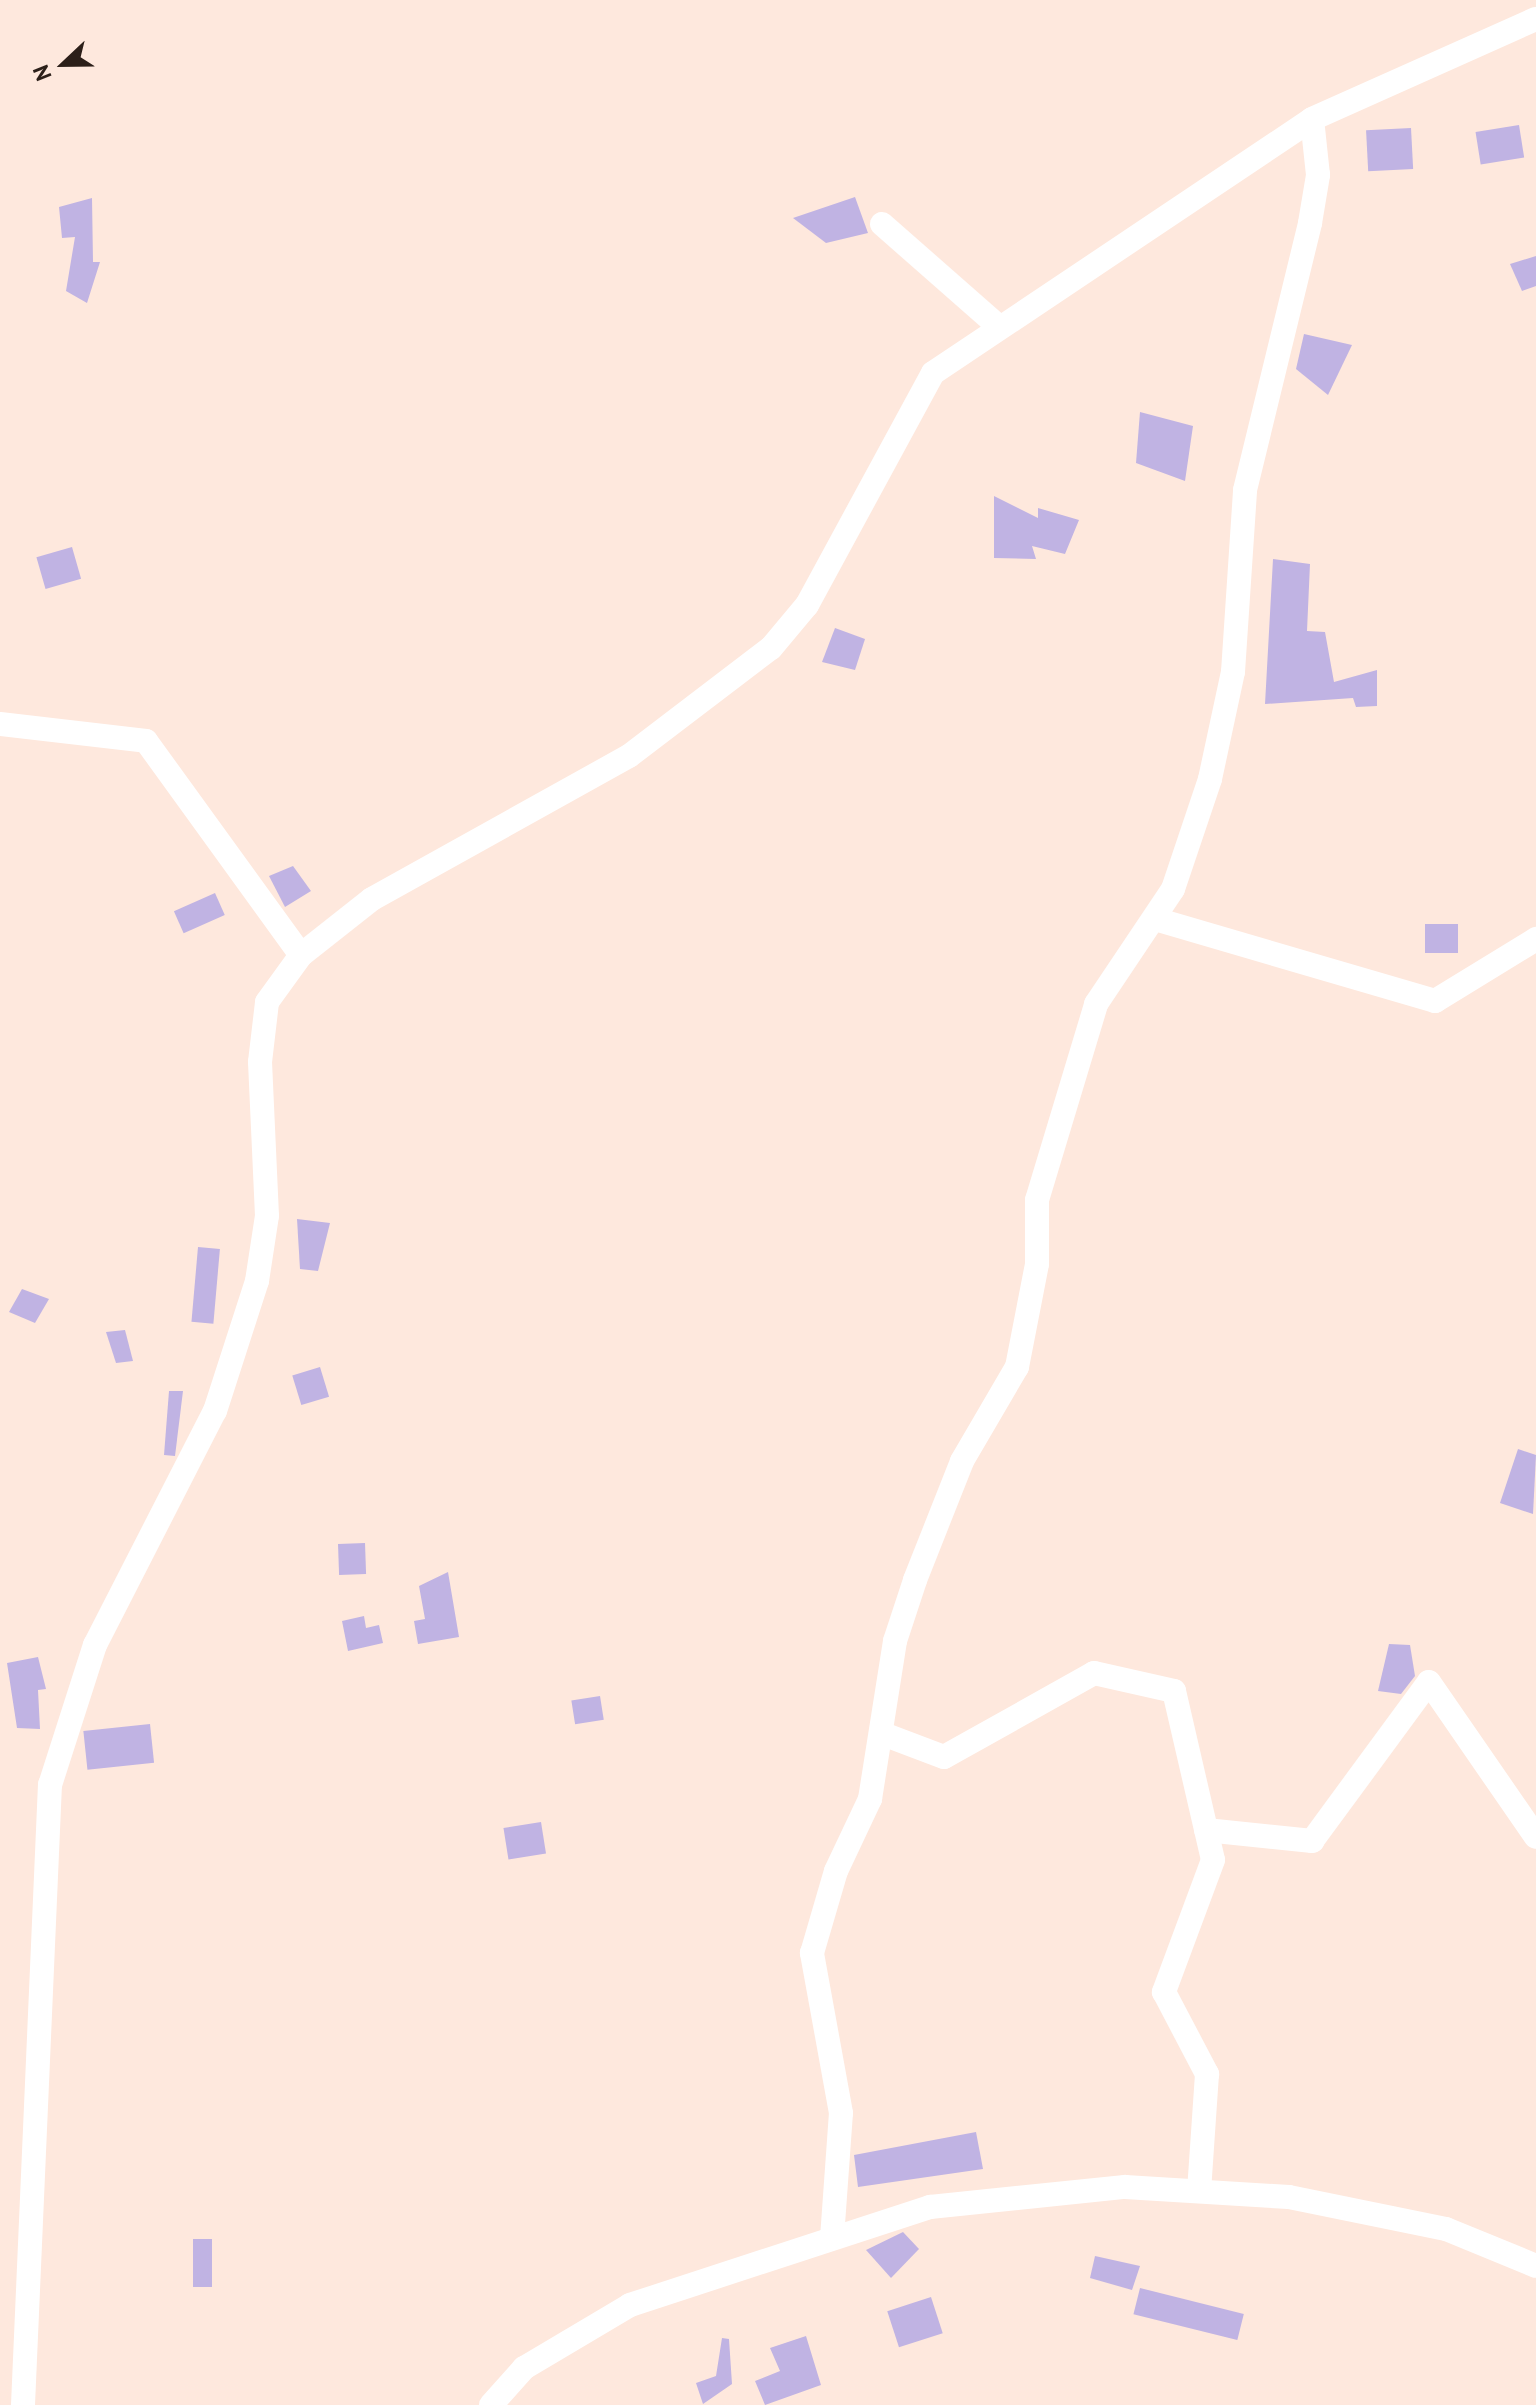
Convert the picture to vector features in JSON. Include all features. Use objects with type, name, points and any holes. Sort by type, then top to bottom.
[{"type":"street","points":[[23,2405],[50,1785],[95,1645],[215,1411],[257,1281],[267,1216],[260,1062],[267,1002],[301,955],[372,899],[629,756],[771,648],[807,605],[933,373],[997,325],[1312,119],[1536,19]]},
{"type":"street","points":[[832,2238],[841,2113],[812,1953],[836,1871],[870,1799],[883,1734],[895,1641],[915,1580],[962,1461],[1017,1367],[1037,1264],[1037,1200],[1096,1004],[1173,889],[1210,779],[1233,672],[1245,490],[1310,223],[1318,175],[1312,119]]},
{"type":"street","points":[[882,224],[997,325]]},
{"type":"street","points":[[0,724],[146,741],[301,955]]},
{"type":"street","points":[[1155,919],[1435,1001],[1536,939]]},
{"type":"street","points":[[883,1734],[944,1757],[1094,1673],[1174,1691],[1213,1860],[1164,1992],[1207,2074],[1199,2191]]},
{"type":"street","points":[[1206,1830],[1312,1841],[1429,1682],[1536,1837]]},
{"type":"street","points":[[491,2405],[524,2368],[619,2311],[930,2207],[1125,2187],[1289,2197],[1446,2229],[1536,2266]]},
{"type":"building","points":[[1519,125],[1524,158],[1481,164],[1476,132]]},
{"type":"building","points":[[1411,128],[1413,169],[1368,171],[1366,130]]},
{"type":"building","points":[[855,197],[868,233],[826,243],[793,218]]},
{"type":"building","points":[[92,198],[93,262],[100,262],[87,303],[66,291],[75,237],[62,238],[59,207]]},
{"type":"building","points":[[1536,256],[1536,286],[1522,291],[1510,264]]},
{"type":"building","points":[[1304,334],[1352,345],[1328,395],[1296,369]]},
{"type":"building","points":[[1140,412],[1193,426],[1185,481],[1136,463]]},
{"type":"building","points":[[994,496],[1038,518],[1038,508],[1079,520],[1065,554],[1032,546],[1036,559],[994,558]]},
{"type":"building","points":[[72,547],[81,579],[46,589],[36,557]]},
{"type":"building","points":[[1273,559],[1310,564],[1307,631],[1325,632],[1334,682],[1377,670],[1377,706],[1356,707],[1353,698],[1265,704]]},
{"type":"building","points":[[835,628],[865,639],[855,670],[822,662]]},
{"type":"building","points":[[293,866],[311,891],[285,907],[269,876]]},
{"type":"building","points":[[215,893],[225,915],[184,933],[174,911]]},
{"type":"building","points":[[1425,924],[1458,924],[1458,953],[1425,953]]},
{"type":"building","points":[[297,1219],[330,1223],[318,1271],[300,1269]]},
{"type":"building","points":[[198,1247],[220,1249],[213,1324],[191,1322]]},
{"type":"building","points":[[22,1289],[49,1299],[35,1323],[9,1312]]},
{"type":"building","points":[[125,1330],[133,1361],[116,1363],[106,1332]]},
{"type":"building","points":[[320,1367],[329,1397],[301,1405],[292,1375]]},
{"type":"building","points":[[169,1391],[183,1391],[175,1456],[164,1455]]},
{"type":"building","points":[[1518,1449],[1536,1455],[1533,1514],[1500,1503]]},
{"type":"building","points":[[365,1543],[366,1574],[339,1575],[338,1544]]},
{"type":"building","points":[[448,1572],[459,1637],[418,1644],[414,1621],[425,1619],[419,1586]]},
{"type":"building","points":[[364,1616],[366,1628],[379,1625],[383,1643],[348,1651],[342,1621]]},
{"type":"building","points":[[1389,1644],[1410,1645],[1415,1676],[1401,1694],[1378,1691]]},
{"type":"building","points":[[38,1657],[46,1689],[38,1690],[40,1729],[17,1728],[7,1663]]},
{"type":"building","points":[[600,1696],[604,1720],[575,1724],[571,1701]]},
{"type":"building","points":[[150,1724],[154,1763],[87,1770],[83,1731]]},
{"type":"building","points":[[541,1822],[546,1854],[508,1860],[503,1828]]},
{"type":"building","points":[[976,2132],[983,2169],[858,2187],[854,2155]]},
{"type":"building","points":[[903,2232],[919,2249],[891,2278],[866,2250]]},
{"type":"building","points":[[193,2239],[212,2239],[212,2287],[193,2287]]},
{"type":"building","points":[[1095,2256],[1140,2266],[1132,2290],[1090,2278]]},
{"type":"building","points":[[1140,2288],[1244,2314],[1237,2340],[1133,2314]]},
{"type":"building","points":[[931,2297],[943,2333],[899,2347],[887,2311]]},
{"type":"building","points":[[806,2336],[821,2385],[765,2405],[755,2381],[780,2371],[770,2348]]},
{"type":"building","points":[[722,2338],[729,2339],[732,2384],[703,2404],[696,2383],[716,2376]]}]
